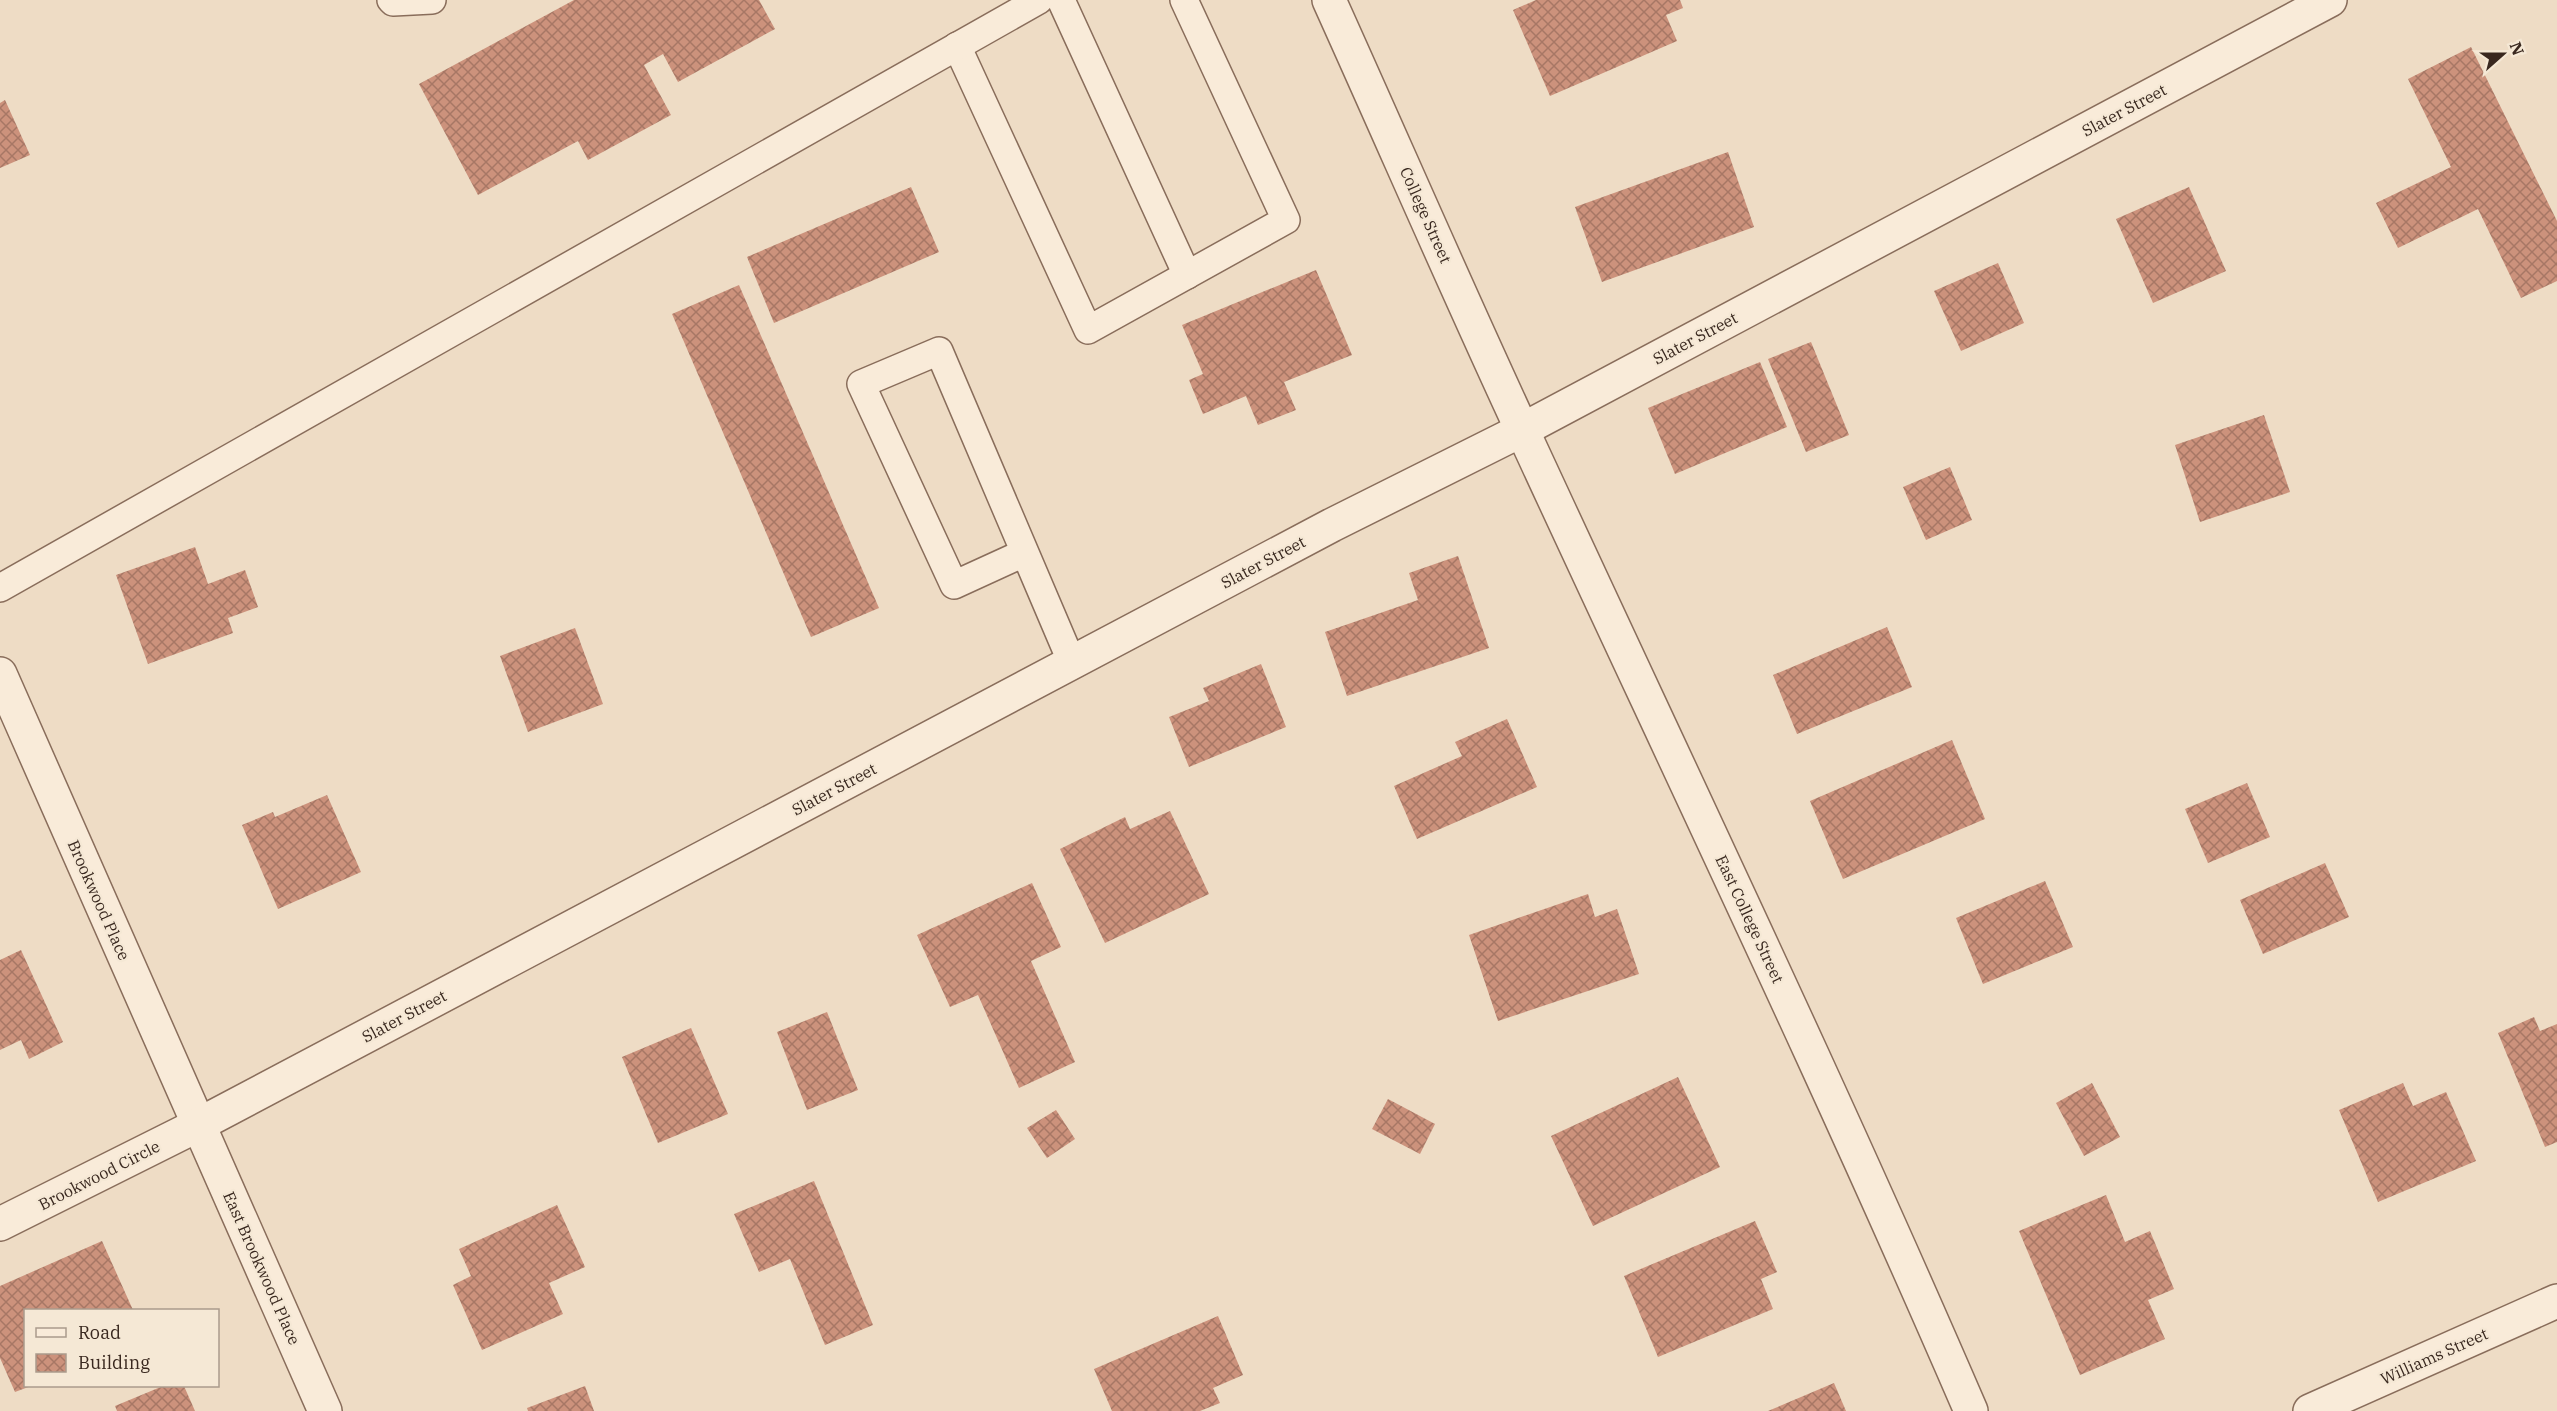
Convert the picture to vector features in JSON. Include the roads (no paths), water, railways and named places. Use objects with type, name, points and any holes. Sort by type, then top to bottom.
[{"type":"street","name":"College Street","points":[[1329,0],[1522,430]]},
{"type":"street","name":"Slater Street","points":[[198,1125],[1332,525],[1522,430],[2330,0]]},
{"type":"street","name":"East College Street","points":[[1522,430],[1744,904],[1910,1269],[1971,1411]]},
{"type":"street","name":"Brookwood Place","points":[[0,674],[198,1125]]},
{"type":"street","name":"Brookwood Circle","points":[[0,1224],[198,1125]]},
{"type":"street","name":"East Brookwood Place","points":[[198,1125],[325,1411]]},
{"type":"street","name":"Williams Street","points":[[2310,1411],[2557,1301]]},
{"type":"lane","points":[[391,0],[393,2],[432,0]]},
{"type":"lane","points":[[0,588],[1039,0]]},
{"type":"lane","points":[[1061,0],[1187,274]]},
{"type":"lane","points":[[957,46],[1088,330],[1286,220],[1184,0]]},
{"type":"lane","points":[[1024,553],[954,585],[861,384],[939,351],[1072,663]]}]
